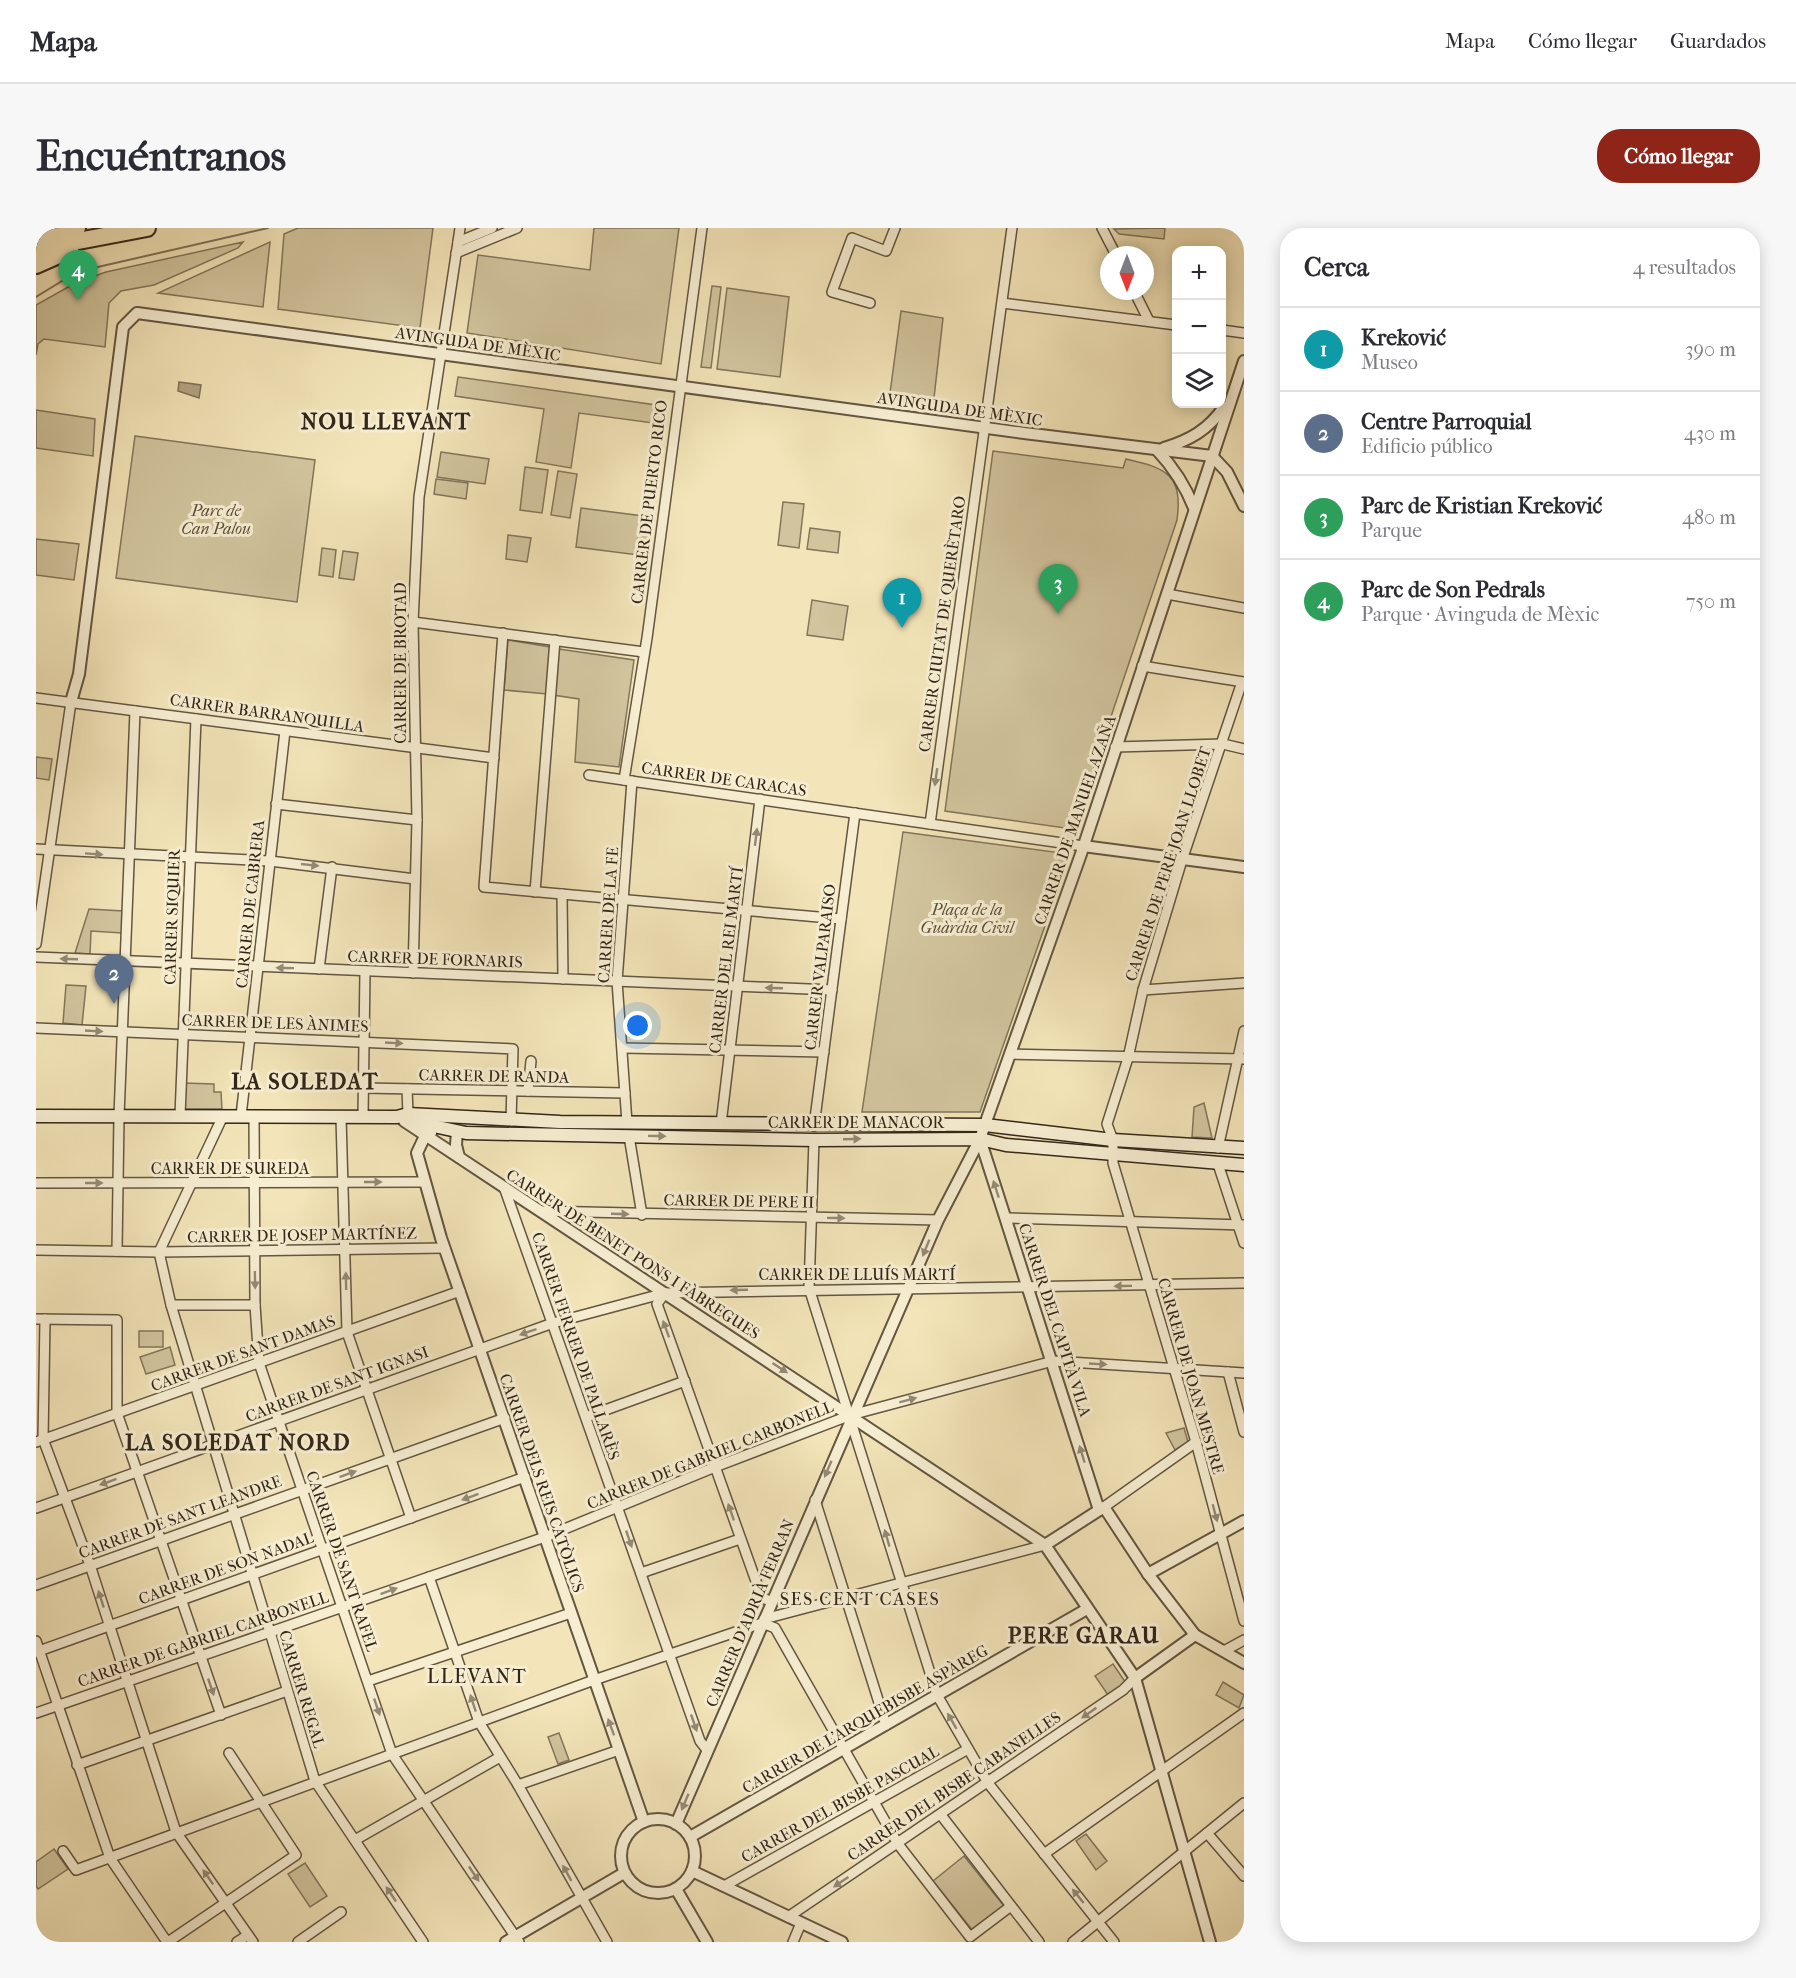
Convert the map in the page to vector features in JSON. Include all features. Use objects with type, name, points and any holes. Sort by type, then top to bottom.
[{"type":"highway","points":[[36,235],[77,228]]},
{"type":"highway","points":[[36,249],[147,228]]},
{"type":"highway","points":[[36,265],[96,239]]},
{"type":"main road","name":"CARRER DE MANACOR","points":[[36,1116],[363,1117],[466,1127],[511,1121],[759,1139],[980,1139],[1006,1144],[1244,1165]]},
{"type":"main road","name":"CARRER DE MANACOR","points":[[407,1120],[444,1128],[628,1129],[721,1124],[985,1125],[1113,1140],[1244,1148]]},
{"type":"main road","points":[[759,1139],[776,1131],[797,1131],[814,1126]]},
{"type":"street","name":"CARRER DE BROTAD","points":[[413,973],[417,820],[413,621],[419,497],[460,228]]},
{"type":"street","points":[[458,242],[492,228]]},
{"type":"street","points":[[456,253],[517,228]]},
{"type":"street","name":"CARRER DE PUERTO RICO","points":[[628,781],[679,386],[702,228]]},
{"type":"street","points":[[870,303],[832,292],[852,238],[886,251],[895,228]]},
{"type":"street","points":[[985,428],[1012,228]]},
{"type":"street","points":[[1102,228],[1111,246]]},
{"type":"street","points":[[1138,300],[1149,321]]},
{"type":"street","points":[[1002,303],[1172,324]]},
{"type":"street","name":"AVINGUDA DE MÈXIC","points":[[71,702],[79,674],[123,327],[137,313],[985,428],[1212,456]]},
{"type":"street","points":[[1226,331],[1244,333]]},
{"type":"street","name":"CARRER DE MANUEL AZAÑA","points":[[909,1289],[938,1220],[980,1139],[1083,846],[1230,397],[1244,361]]},
{"type":"street","name":"CARRER DE MANUEL AZAÑA","points":[[1157,450],[1187,441],[1204,430],[1230,397]]},
{"type":"street","name":"CARRER CIUTAT DE QUERÈTARO","points":[[930,824],[985,428]]},
{"type":"street","points":[[1157,450],[1187,488],[1194,508]]},
{"type":"street","points":[[1212,456],[1227,472],[1244,506]]},
{"type":"street","points":[[1167,594],[1244,608]]},
{"type":"street","points":[[413,621],[644,652]]},
{"type":"street","points":[[503,633],[484,887],[841,919]]},
{"type":"street","points":[[535,892],[555,640]]},
{"type":"street","points":[[1142,666],[1243,682]]},
{"type":"street","name":"CARRER DE PERE JOAN LLOBET","points":[[1113,1140],[1107,1124],[1128,1058],[1143,990],[1182,860],[1243,682]]},
{"type":"street","name":"CARRER BARRANQUILLA","points":[[36,698],[494,758]]},
{"type":"street","points":[[36,945],[71,702]]},
{"type":"street","points":[[36,1250],[117,1251],[119,1116],[135,711]]},
{"type":"street","name":"CARRER SIQUIER","points":[[180,1116],[196,719]]},
{"type":"street","name":"CARRER DE CABRERA","points":[[247,1116],[250,1036],[285,730]]},
{"type":"street","points":[[1115,747],[1223,744],[1244,749]]},
{"type":"street","name":"CARRER DE CARACAS","points":[[589,775],[855,813]]},
{"type":"street","name":"CARRER DE LA FE","points":[[628,781],[625,900],[617,981],[624,1048],[628,1129],[642,1215]]},
{"type":"street","name":"CARRER DEL REI MARTÍ","points":[[721,1124],[760,800]]},
{"type":"street","points":[[276,804],[417,820]]},
{"type":"street","points":[[855,813],[1244,867]]},
{"type":"street","name":"CARRER VALPARAISO","points":[[814,1126],[855,813]]},
{"type":"street","points":[[36,849],[130,856],[190,856],[270,861],[415,879]]},
{"type":"street","points":[[319,969],[332,867]]},
{"type":"street","points":[[562,894],[563,979]]},
{"type":"street","name":"CARRER DE FORNARIS","points":[[36,957],[832,990]]},
{"type":"street","points":[[363,1117],[365,971]]},
{"type":"street","points":[[1143,990],[1244,983]]},
{"type":"street","name":"CARRER DE LES ÀNIMES","points":[[36,1028],[513,1048],[512,1091]]},
{"type":"street","points":[[1218,1148],[1241,1059],[1244,1031]]},
{"type":"street","points":[[624,1048],[824,1052]]},
{"type":"street","points":[[1010,1054],[1241,1059]]},
{"type":"street","points":[[528,1091],[531,1061]]},
{"type":"street","name":"CARRER DE RANDA","points":[[363,1088],[625,1093]]},
{"type":"street","points":[[407,1089],[407,1120]]},
{"type":"street","points":[[511,1121],[512,1091]]},
{"type":"street","points":[[223,1116],[159,1252],[171,1305],[255,1305]]},
{"type":"street","name":"CARRER DE SANT RAFEL","points":[[247,1116],[255,1182],[255,1305],[259,1364],[392,1754],[514,1940]]},
{"type":"street","points":[[340,1117],[347,1332],[411,1518]]},
{"type":"street","name":"CARRER DE BENET PONS I FÀBREGUES","points":[[407,1120],[425,1136],[1045,1545]]},
{"type":"street","name":"CARRER DELS REIS CATÒLICS","points":[[407,1120],[445,1248],[644,1821]]},
{"type":"street","points":[[417,1153],[429,1148],[455,1154],[456,1145],[466,1127]]},
{"type":"street","points":[[417,1153],[425,1136],[444,1128]]},
{"type":"street","name":"CARRER DEL CAPITÀ VILA","points":[[980,1139],[1102,1508],[1148,1574],[1195,1635]]},
{"type":"street","points":[[814,1140],[809,1288],[851,1415],[901,1584],[937,1695],[988,1783],[1114,1942]]},
{"type":"street","name":"CARRER DE JOAN MESTRE","points":[[1113,1140],[1112,1154],[1196,1442],[1244,1621]]},
{"type":"street","points":[[1218,1164],[1241,1225],[1244,1243]]},
{"type":"street","name":"CARRER DE SUREDA","points":[[36,1183],[424,1182]]},
{"type":"street","name":"CARRER FERRER DE PALLARÈS","points":[[504,1187],[700,1741],[707,1750]]},
{"type":"street","name":"CARRER DE PERE II","points":[[541,1211],[938,1220]]},
{"type":"street","points":[[1006,1218],[1241,1225]]},
{"type":"street","name":"CARRER DE JOSEP MARTÍNEZ","points":[[117,1251],[445,1248]]},
{"type":"street","name":"CARRER DE LLUÍS MARTÍ","points":[[480,1349],[553,1323],[665,1293],[809,1288],[1029,1288],[1244,1283]]},
{"type":"street","name":"CARRER D'ADRIÀ FERRAN","points":[[676,1824],[851,1415],[909,1289]]},
{"type":"street","name":"CARRER DE SANT DAMAS","points":[[40,1441],[460,1292]]},
{"type":"street","points":[[665,1293],[657,1304],[762,1598],[771,1601]]},
{"type":"street","name":"CARRER REGAL","points":[[171,1305],[315,1781],[423,1942]]},
{"type":"street","points":[[221,1715],[117,1413],[117,1320],[41,1319],[40,1441],[66,1497],[90,1565],[176,1832],[251,1938],[237,1942]]},
{"type":"street","name":"CARRER DE SANT IGNASI","points":[[36,1508],[480,1349]]},
{"type":"street","name":"CARRER DE GABRIEL CARBONELL","points":[[36,1713],[545,1537],[715,1467],[851,1415],[1053,1361],[1244,1373]]},
{"type":"street","points":[[1228,1372],[1244,1432]]},
{"type":"street","points":[[586,1417],[685,1381]]},
{"type":"street","name":"CARRER DE SANT LEANDRE","points":[[36,1585],[505,1418]]},
{"type":"street","points":[[63,1851],[76,1870],[315,1781],[763,1621],[1045,1545],[1196,1442]]},
{"type":"street","name":"CARRER DE SON NADAL","points":[[38,1652],[525,1477]]},
{"type":"street","points":[[815,1500],[886,1725]]},
{"type":"street","points":[[1148,1574],[1244,1521]]},
{"type":"street","points":[[641,1574],[740,1539]]},
{"type":"street","points":[[1045,1545],[1136,1678],[1210,1942]]},
{"type":"street","points":[[429,1577],[479,1722],[518,1785],[607,1942]]},
{"type":"street","name":"CARRER DE L'ARQUEBISBE ASPÀREG","points":[[690,1837],[1087,1609]]},
{"type":"street","points":[[368,1681],[571,1613]]},
{"type":"street","points":[[763,1621],[775,1628],[898,1844],[970,1937],[1011,1906]]},
{"type":"street","points":[[1136,1678],[1195,1635],[1244,1663]]},
{"type":"street","points":[[1224,1651],[1244,1640]]},
{"type":"street","points":[[36,1641],[110,1858],[168,1942],[296,1855],[230,1753]]},
{"type":"street","name":"CARRER DEL BISBE CABANELLES","points":[[788,1917],[988,1783],[1123,1690],[1136,1678]]},
{"type":"street","points":[[77,1765],[287,1691]]},
{"type":"street","points":[[1044,1854],[1244,1713]]},
{"type":"street","name":"CARRER DEL BISBE PASCUAL","points":[[726,1885],[968,1749]]},
{"type":"street","points":[[518,1785],[619,1750]]},
{"type":"street","points":[[355,1840],[500,1756]]},
{"type":"street","points":[[1073,1942],[1244,1803]]},
{"type":"street","points":[[941,1815],[1039,1942]]},
{"type":"street","points":[[655,1819],[676,1824],[690,1837],[694,1848],[692,1871],[686,1881],[676,1889],[664,1893],[641,1890],[624,1874],[621,1862],[623,1843],[633,1828],[644,1821],[655,1819]]},
{"type":"street","points":[[1207,1833],[1244,1876]]},
{"type":"street","points":[[692,1871],[726,1885],[842,1942]]},
{"type":"street","points":[[514,1940],[624,1874]]},
{"type":"street","points":[[676,1889],[707,1942]]},
{"type":"street","points":[[298,1942],[311,1938],[340,1912]]},
{"type":"street","points":[[793,1942],[801,1923]]},
{"type":"green space","points":[[298,228],[433,228],[420,328],[278,309],[284,234]]},
{"type":"green space","points":[[594,228],[679,228],[661,364],[467,333],[478,255],[590,270]]},
{"type":"green space","points":[[1165,228],[1164,239],[1119,234],[1114,229]]},
{"type":"green space","points":[[243,242],[238,248],[154,285],[121,291],[109,303],[105,347],[44,339],[38,344],[36,355],[36,305],[77,282],[106,272]]},
{"type":"green space","points":[[270,242],[263,307],[158,293]]},
{"type":"green space","points":[[712,286],[721,287],[711,368],[701,367]]},
{"type":"green space","points":[[727,288],[789,297],[780,377],[717,369]]},
{"type":"green space","points":[[901,311],[943,318],[934,398],[890,393]]},
{"type":"green space","points":[[458,377],[656,405],[653,423],[579,413],[571,468],[536,462],[544,409],[455,396]]},
{"type":"green space","points":[[36,410],[95,419],[93,456],[36,448]]},
{"type":"green space","name":"Parc de Can Palou","points":[[135,436],[315,460],[297,602],[116,578]]},
{"type":"green space","points":[[993,451],[1123,468],[1126,459],[1161,470],[1169,476],[1177,492],[1177,520],[1087,788],[1081,789],[1072,829],[945,811]]},
{"type":"green space","points":[[441,452],[489,459],[485,484],[437,477]]},
{"type":"green space","points":[[525,467],[548,470],[542,513],[520,510]]},
{"type":"green space","points":[[558,471],[577,474],[570,518],[551,515]]},
{"type":"green space","points":[[436,479],[468,483],[466,499],[434,494]]},
{"type":"green space","points":[[783,502],[804,504],[799,548],[778,545]]},
{"type":"green space","points":[[581,508],[651,517],[646,556],[576,547]]},
{"type":"green space","points":[[810,528],[840,532],[838,553],[807,549]]},
{"type":"green space","points":[[508,535],[531,538],[527,562],[506,559]]},
{"type":"green space","points":[[36,539],[79,544],[74,580],[36,575]]},
{"type":"green space","points":[[322,548],[336,550],[333,577],[319,575]]},
{"type":"green space","points":[[343,551],[358,553],[354,580],[339,578]]},
{"type":"green space","points":[[812,600],[848,606],[843,640],[807,635]]},
{"type":"green space","points":[[508,640],[550,647],[547,694],[504,690]]},
{"type":"green space","points":[[559,649],[634,660],[619,767],[575,762],[579,699],[553,695]]},
{"type":"green space","points":[[36,757],[52,759],[49,780],[36,778]]},
{"type":"green space","name":"Plaça de la Guàrdia Civil","points":[[903,832],[1070,854],[980,1112],[862,1112]]},
{"type":"green space","points":[[89,909],[123,911],[122,933],[91,931],[90,954],[75,953]]},
{"type":"green space","points":[[66,985],[86,986],[82,1025],[63,1023]]},
{"type":"green space","points":[[184,1083],[214,1084],[214,1092],[221,1092],[222,1109],[184,1109]]},
{"type":"green space","points":[[1204,1103],[1212,1138],[1192,1137],[1194,1107]]},
{"type":"green space","points":[[139,1331],[163,1331],[163,1347],[139,1347]]},
{"type":"green space","points":[[170,1347],[175,1365],[146,1374],[140,1357]]},
{"type":"green space","points":[[1184,1428],[1188,1442],[1175,1450],[1166,1433]]},
{"type":"green space","points":[[1113,1664],[1126,1683],[1108,1695],[1095,1676]]},
{"type":"green space","points":[[1223,1682],[1244,1695],[1239,1708],[1216,1695]]},
{"type":"green space","points":[[559,1733],[569,1760],[558,1764],[548,1737]]},
{"type":"green space","points":[[1086,1834],[1107,1861],[1096,1870],[1076,1841]]},
{"type":"green space","points":[[54,1849],[68,1869],[38,1889],[36,1862]]},
{"type":"green space","points":[[964,1856],[1004,1906],[973,1931],[933,1881]]},
{"type":"green space","points":[[305,1863],[327,1896],[310,1907],[288,1874]]},
{"type":"shaded area","points":[[179,382],[201,385],[199,398],[178,391]]},
{"type":"waterway","points":[[36,297],[62,281],[89,269],[268,228]]},
{"type":"place","name":"Parc de Son Pedrals","points":[[78,300]]},
{"type":"place","name":"Parc de Kristian Kreković","points":[[1058,614]]},
{"type":"place","name":"Kreković","points":[[902,628]]},
{"type":"place","name":"Centre Parroquial","points":[[114,1004]]},
{"type":"district","name":"NOU LLEVANT","points":[[386,422]]},
{"type":"district","name":"LA SOLEDAT","points":[[305,1082]]},
{"type":"district","name":"LA SOLEDAT NORD","points":[[238,1443]]},
{"type":"district","name":"SES CENT CASES","points":[[860,1599]]},
{"type":"district","name":"PERE GARAU","points":[[1084,1636]]},
{"type":"district","name":"LLEVANT","points":[[477,1676]]}]
